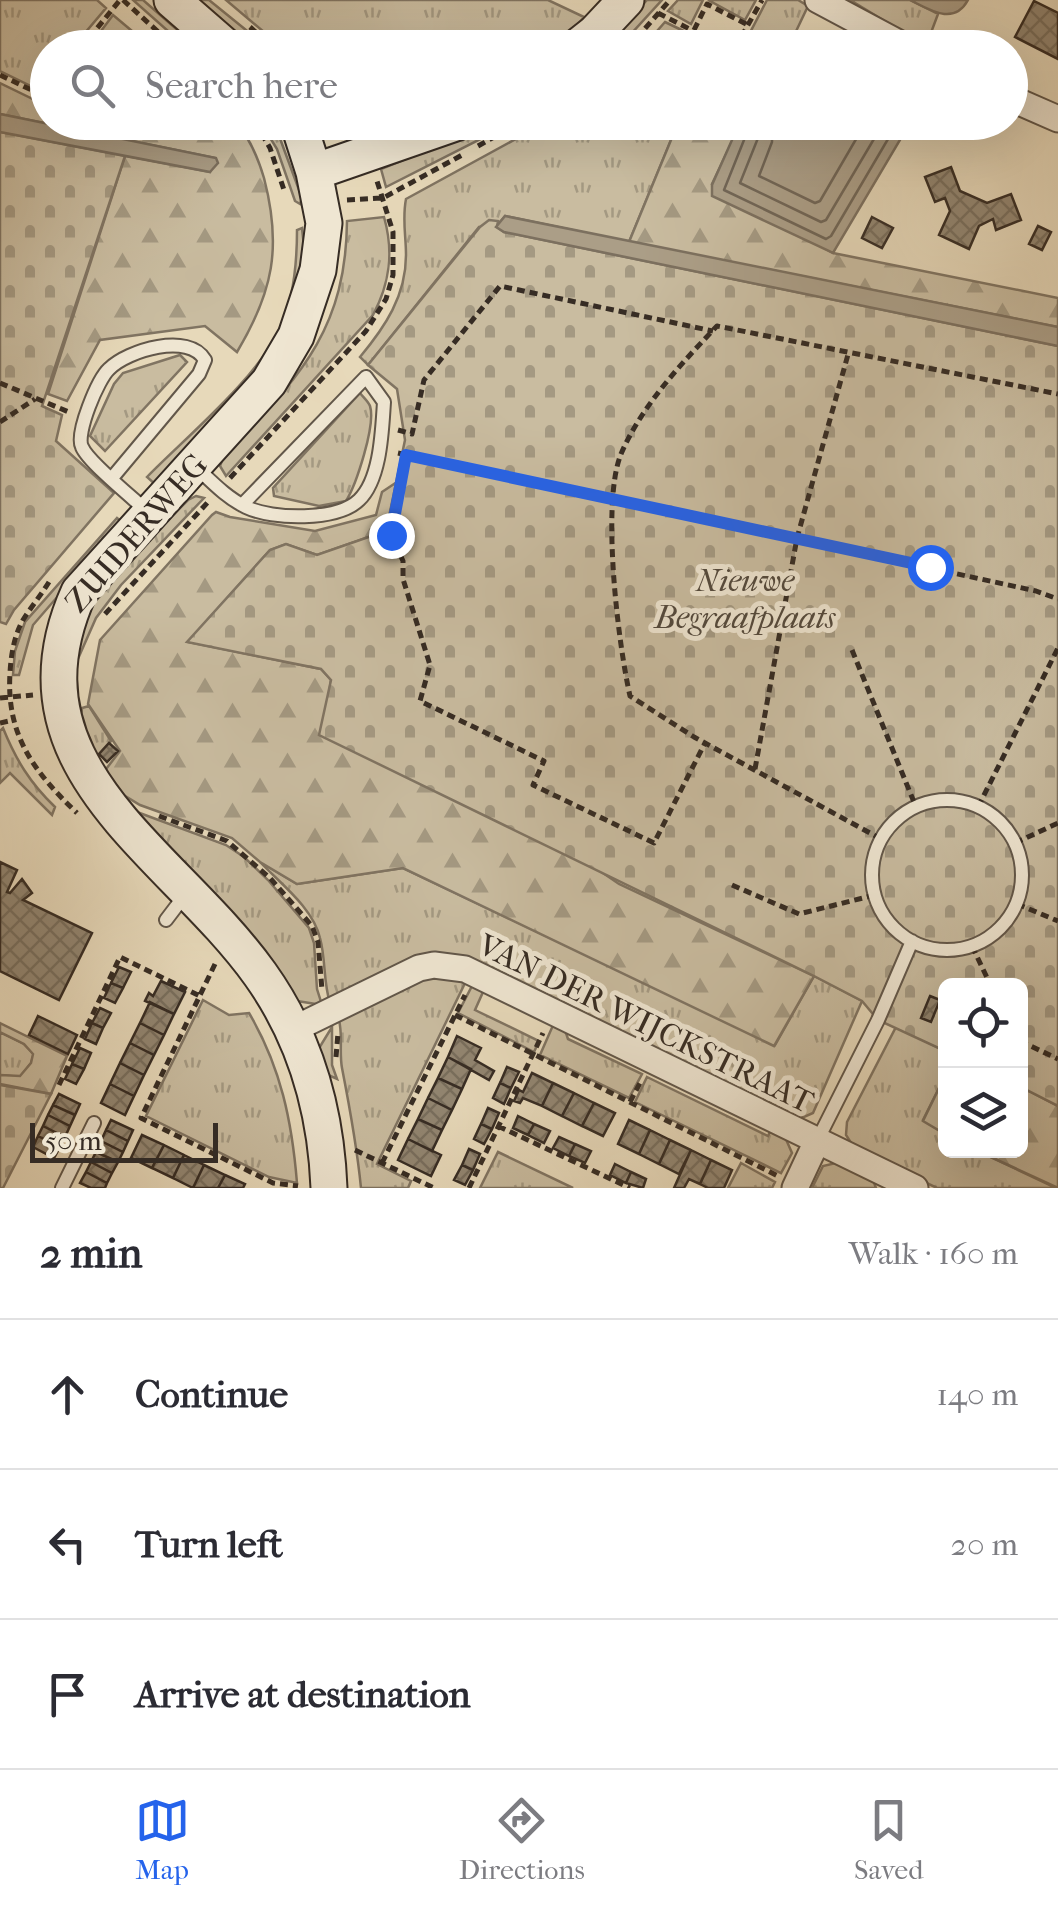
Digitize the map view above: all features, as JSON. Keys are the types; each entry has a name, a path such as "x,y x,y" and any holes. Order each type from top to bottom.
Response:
{"street":[{"path":"172,0 206,30"},
{"path":"818,0 874,30"},
{"path":"602,30 642,6"},
{"path":"1028,106 1058,119"},
{"name":"ZUIDERWEG","path":"304,140 324,223 314,288 296,336 277,371 79,592 61,618 48,648 44,670 44,720 56,754 84,792 187,910 258,972 292,1030 316,1090 326,1140 329,1188"},
{"path":"314,172 402,140"},
{"name":"VAN DER WIJCKSTRAAT","path":"292,1030 419,968 450,965 476,974 916,1188"},
{"path":"795,1186 817,1141"}],"lane":[{"path":"112,478 200,374 205,360 200,352 184,344 170,344 120,360 106,372 85,419 80,444 84,452 149,514"},
{"path":"195,466 242,505 260,513 332,515 361,498 380,449 384,402 366,377 242,505"},
{"path":"936,801 958,801 978,807 1000,822 1015,842 1022,862 1017,904 999,930 972,946 952,950 912,942 889,922 875,895 872,876 881,839 902,815 916,807 936,801"},
{"path":"817,1141 912,942"},
{"path":"62,1188 94,1123"}],"path":[{"path":"96,30 122,0 156,30"},
{"path":"642,6 670,0"},
{"path":"744,30 762,0"},
{"path":"642,6 694,30 707,4 748,25"},
{"path":"634,30 642,6"},
{"path":"0,74 30,89"},
{"path":"266,140 285,194"},
{"path":"383,198 488,140"},
{"path":"382,426 412,434 424,380 500,286 712,330"},
{"path":"881,839 706,743 630,696 614,584 613,497 620,455 650,404 717,326 1058,394"},
{"path":"756,770 797,538 849,351"},
{"path":"0,383 85,419"},
{"path":"0,422 37,398"},
{"path":"380,449 613,497 1058,599"},
{"path":"406,455 391,535 403,561 403,579 430,665 420,700 544,761 533,785 654,843 706,743"},
{"path":"978,807 1058,648"},
{"path":"852,650 916,807"},
{"path":"0,698 9,696 13,720 0,723"},
{"path":"1015,842 1058,823"},
{"path":"732,885 799,914 875,895"},
{"path":"1017,904 1058,922"},
{"path":"972,946 987,978"},
{"path":"220,952 140,1118 274,1182 309,1187"},
{"path":"59,1085 120,957 200,996"},
{"path":"382,1163 476,974"},
{"path":"469,1188 553,1012"},
{"path":"455,1015 795,1186"},
{"path":"1028,1045 1058,1059"},
{"path":"498,1126 630,1188"},
{"path":"354,1150 434,1188"},
{"path":"412,1188 416,1180"}],"green space":[{"path":"0,0 97,0 106,8 87,30 30,30 30,86 0,71"},
{"path":"133,0 143,0 177,30 167,30"},
{"path":"196,0 209,0 246,30 232,30"},
{"path":"226,0 548,0 584,17 573,30 262,30"},
{"path":"647,0 662,0 635,30 620,30"},
{"path":"678,0 703,0 691,24 668,11"},
{"path":"708,0 756,0 745,20"},
{"path":"767,0 798,0 808,6 797,30 751,30"},
{"path":"850,0 910,0 938,14 932,30 900,30"},
{"path":"113,15 131,30 102,30"},
{"path":"665,22 682,30 658,30"},
{"path":"0,83 30,98 30,120 0,114"},
{"path":"0,132 125,156 42,406 62,415 56,441 114,493 6,624 0,622"},
{"path":"127,140 248,140 253,148 269,203 273,248 266,289 237,352 205,326 100,340 67,401 48,394 125,156 210,172 215,158"},
{"path":"271,140 281,140 302,198 300,204 295,201"},
{"path":"452,140 479,140 386,187 381,169"},
{"path":"514,140 671,140 629,242 505,216 496,227 479,227 368,365 360,357 386,322 402,284 406,199"},
{"path":"671,140 733,140 712,184 833,253 1058,298 1058,327 629,242"},
{"path":"384,217 389,267 373,315 226,476 220,466 223,458 294,379 326,326 344,261 347,221"},
{"name":"Nieuwe Begraafplaats","path":"489,220 498,221 497,227 504,232 1058,346 1058,1106 1028,1091 1028,978 938,978 938,1048 878,1020 862,1001 814,976 319,735 331,680 321,669 187,642 270,550 286,544 317,555 386,531 405,440 397,389 368,365"},
{"path":"302,228 305,267 285,330 248,386 157,486 147,477 239,387 270,347 289,305 297,230"},
{"path":"180,355 187,362 105,451 90,436 114,384 123,373"},
{"path":"360,393 370,406 370,427 360,469 346,501 319,506 274,496 273,488"},
{"path":"397,482 386,531 317,555 286,544 270,550 188,642 321,669 331,680 330,687 619,884 814,976 774,1046 403,868 297,884 260,862 232,838 140,805 122,794 103,773 120,751 88,704 100,640 212,515 216,512 315,531 376,515 382,492"},
{"path":"196,496 204,498 121,585 96,618 77,661 69,659 97,592"},
{"path":"117,518 122,522 33,625 19,675 13,675 15,651 25,622"},
{"path":"89,706 111,741 95,762 81,719 82,708"},
{"path":"3,728 24,771 55,807 52,815 10,773 0,783"},
{"path":"137,812 226,845 268,880 309,928 322,1005 291,1000"},
{"path":"260,862 297,884 403,868 775,1045 814,976 862,1001 813,1113 804,1117 785,1114 467,960 330,1003 316,927 295,897"},
{"path":"433,975 467,979 377,1164 411,1181 408,1188 361,1188 341,1062 339,1020"},
{"path":"472,986 483,992 475,1010 539,1041 534,1052 458,1013"},
{"path":"203,1000 229,1015 249,1013 260,1033 283,1095 297,1183 269,1177 146,1116"},
{"path":"0,1023 67,1056 51,1094 0,1084 0,1075 20,1076 33,1054 24,1044 0,1032"},
{"path":"554,1023 564,1027 568,1039 642,1074 629,1098 540,1055"},
{"path":"332,1027 332,1065 337,1079 326,1074 316,1053"},
{"path":"896,1027 938,1048 938,1090 923,1120 938,1130 938,1158 993,1158 1056,1188 937,1188 855,1149 846,1135 847,1122"},
{"path":"0,1032 34,1054 20,1077 0,1075"},
{"path":"647,1077 768,1136 772,1128 785,1137 792,1153 781,1173 635,1102"},
{"path":"0,1085 51,1094 3,1188 0,1188"},
{"path":"938,1090 938,1130 923,1121"},
{"path":"1028,1091 1058,1106 1058,1188 993,1158 1028,1158"},
{"path":"498,1152 573,1188 480,1188"},
{"path":"840,1162 873,1180 876,1188 812,1188 823,1166"},
{"path":"741,1163 775,1182 772,1188 728,1188"}],"water":[{"path":"910,0 968,0 956,12 941,14"},
{"path":"0,114 30,120 30,138 0,132"},
{"path":"42,140 128,140 216,158 218,163 210,172"},
{"path":"732,140 900,140 833,253 712,196 712,185"},
{"path":"505,216 1058,327 1058,346 504,232 496,227"}],"building":[{"path":"1034,1 1058,13 1058,59 1028,44 1028,30 1019,30"},
{"path":"951,167 960,191 987,203 1011,194 1021,220 996,230 993,219 979,226 969,249 939,235 950,211 945,198 935,202 925,177"},
{"path":"872,217 893,228 882,248 862,238"},
{"path":"1038,226 1051,232 1042,250 1029,244"},
{"path":"109,743 118,751 107,762 99,754"},
{"path":"0,862 17,870 7,892 22,879 32,893 23,900 92,933 59,1000 0,971"},
{"path":"119,967 131,972 123,988 111,983"},
{"path":"161,981 185,992 174,1014 145,1001 149,993 153,996"},
{"path":"111,983 123,988 115,1003 104,998"},
{"path":"930,996 938,999 931,1022 921,1018"},
{"path":"150,1002 174,1014 164,1035 140,1023"},
{"path":"100,1008 111,1013 103,1028 92,1023"},
{"path":"38,1016 77,1035 68,1054 29,1035"},
{"path":"92,1023 103,1028 96,1044 85,1039"},
{"path":"140,1023 164,1035 154,1055 130,1043"},
{"path":"457,1036 481,1048 475,1060 494,1071 489,1080 448,1057"},
{"path":"130,1043 154,1055 144,1075 120,1063"},
{"path":"80,1048 91,1053 84,1069 72,1064"},
{"path":"448,1057 471,1069 462,1089 438,1078"},
{"path":"120,1063 144,1075 134,1096 110,1084"},
{"path":"72,1064 84,1069 76,1084 65,1079"},
{"path":"507,1067 519,1072 511,1088 500,1083"},
{"path":"532,1073 553,1083 542,1106 523,1098 520,1103 514,1101"},
{"path":"438,1078 462,1089 452,1110 428,1098"},
{"path":"500,1083 511,1088 504,1104 493,1098"},
{"path":"553,1083 574,1093 562,1116 542,1106"},
{"path":"110,1084 134,1096 125,1115 101,1103"},
{"path":"574,1093 594,1103 582,1126 562,1116"},
{"path":"59,1094 80,1104 75,1115 53,1105"},
{"path":"428,1098 452,1110 442,1130 418,1119"},
{"path":"594,1103 615,1113 603,1136 582,1126"},
{"path":"53,1105 75,1115 70,1126 48,1115"},
{"path":"488,1108 499,1113 492,1129 481,1124"},
{"path":"48,1115 70,1126 65,1137 43,1126"},
{"path":"518,1116 534,1124 528,1135 513,1128"},
{"path":"418,1119 442,1130 432,1151 408,1139"},
{"path":"111,1120 133,1130 128,1141 106,1130"},
{"path":"629,1120 650,1130 639,1154 618,1144"},
{"path":"481,1124 492,1129 484,1144 474,1139"},
{"path":"534,1124 550,1131 544,1143 528,1135"},
{"path":"43,1126 65,1137 60,1147 38,1136"},
{"path":"106,1130 128,1141 123,1152 101,1141"},
{"path":"650,1130 670,1140 659,1164 639,1154"},
{"path":"142,1135 164,1145 152,1168 131,1158"},
{"path":"38,1136 60,1147 54,1158 33,1147"},
{"path":"559,1137 575,1144 569,1156 553,1148"},
{"path":"408,1139 441,1155 431,1176 398,1160"},
{"path":"670,1140 691,1150 679,1174 659,1164"},
{"path":"101,1141 123,1152 118,1162 96,1152"},
{"path":"575,1144 591,1151 585,1163 569,1156"},
{"path":"164,1145 184,1155 173,1178 152,1168"},
{"path":"469,1149 480,1154 473,1170 462,1165"},
{"path":"691,1150 711,1160 700,1184 689,1179 684,1188 674,1188"},
{"path":"96,1152 118,1162 112,1173 91,1162"},
{"path":"184,1155 204,1165 193,1188 173,1178"},
{"path":"711,1160 732,1170 724,1188 700,1184"},
{"path":"91,1162 112,1173 107,1183 86,1172"},
{"path":"615,1164 631,1172 626,1183 610,1175"},
{"path":"204,1165 225,1175 218,1188 193,1188"},
{"path":"462,1165 473,1170 465,1185 454,1180"},
{"path":"86,1172 107,1183 105,1188 80,1183"},
{"path":"631,1172 646,1179 643,1188 626,1183"},
{"path":"225,1175 245,1184 243,1188 218,1188"}],"route":[{"path":"391,535 406,455 930,567"}]}
